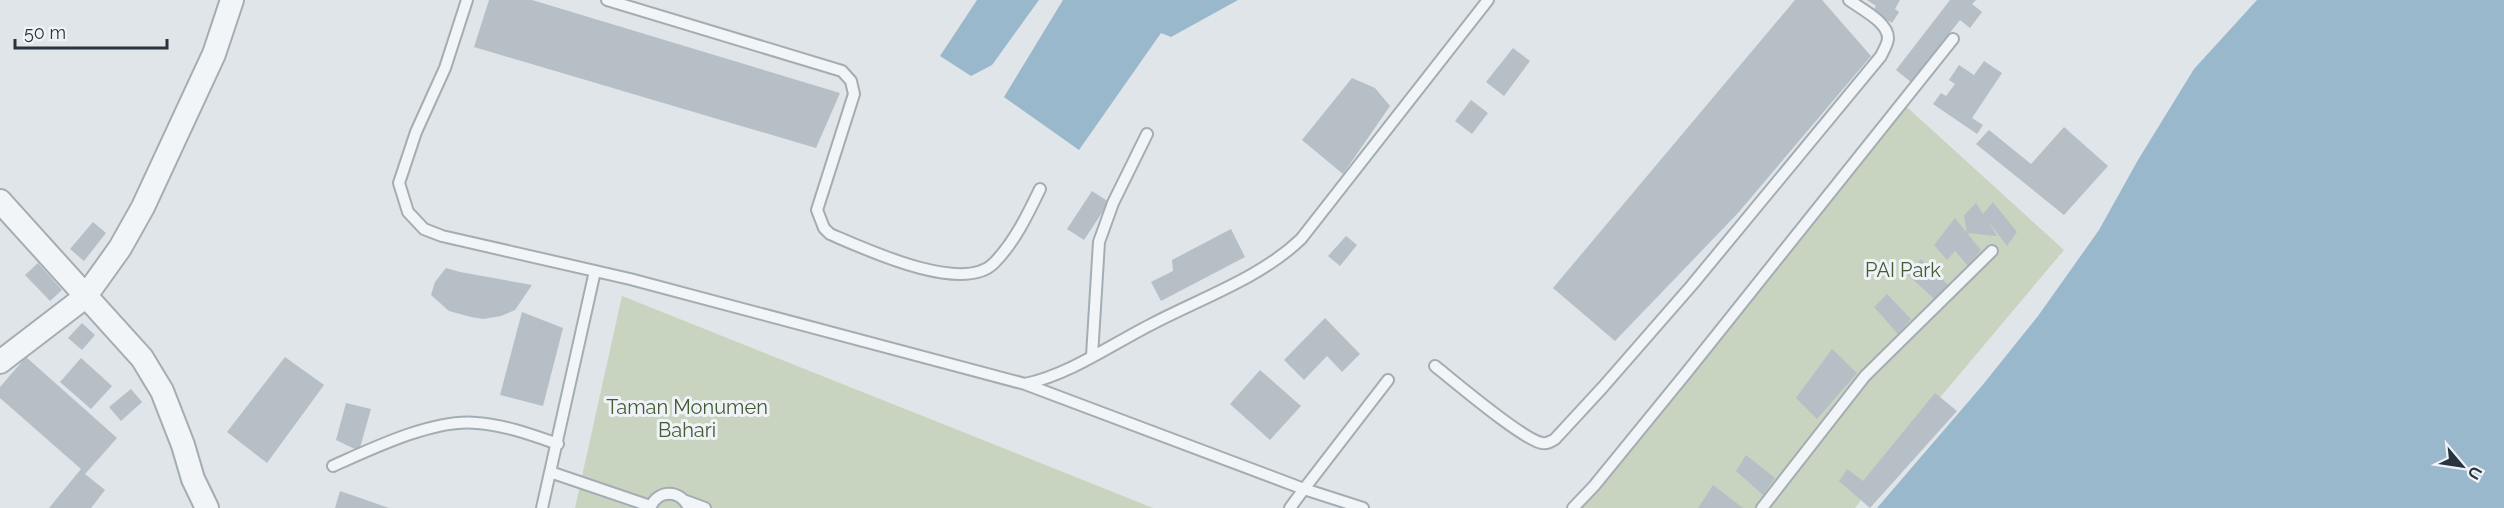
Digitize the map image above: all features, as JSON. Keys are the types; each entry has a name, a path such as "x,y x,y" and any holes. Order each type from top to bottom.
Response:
{"street":[{"path":"0,362 85,297 120,249 143,207 214,54 232,0"},
{"path":"0,201 142,358 153,374 172,417 193,479 207,508"}],"lane":[{"path":"467,0 446,68 405,162 399,183 408,212 424,229 442,236 595,271 1025,384 1304,489 1363,508"},
{"path":"607,0 842,71 851,81 854,94 817,210 824,228 830,234 907,266 965,274 981,272 994,264 1040,189"},
{"path":"1025,384 1046,380 1262,270 1285,254 1301,238 1488,0"},
{"path":"1435,366 1539,443 1547,443 1555,439 1692,285 1881,56 1888,40 1887,32 1880,23 1850,0"},
{"path":"1573,508 1594,486 1680,381 1953,39"},
{"path":"1092,356 1099,242 1113,202 1147,134"},
{"path":"1762,508 1865,376 1992,251"},
{"path":"542,508 595,271"},
{"path":"1290,508 1388,380"},
{"path":"333,466 378,446 447,424 475,422 499,426 558,444"},
{"path":"550,472 650,507 656,498 666,493 676,494 687,504 705,508"}],"green space":[{"name":"PAI Park","path":"1898,99 2064,250 1932,407 1855,508 1571,508"},
{"name":"Taman Monumen Bahari","path":"622,296 1153,508 575,508"}],"water":[{"path":"977,0 1039,0 992,65 971,76 940,56"},
{"path":"1063,0 1238,0 1171,37 1161,33 1079,150 1004,97"},
{"path":"2257,0 2504,0 2504,508 1877,508 1981,387 2038,316 2099,230 2138,160 2194,69"}],"building":[{"path":"489,0 532,0 840,93 816,148 474,47"},
{"path":"1795,0 1822,0 1871,56 1738,213 1615,341 1553,288"},
{"path":"1867,0 1900,0 1895,9 1899,12 1892,23 1873,11 1876,6"},
{"path":"1950,0 1976,0 1972,4 1982,12 1970,28 1960,20 1911,82 1896,70"},
{"path":"1513,48 1530,61 1504,96 1486,82"},
{"path":"1984,61 2002,73 1972,118 1983,125 1977,134 1933,104 1941,93 1946,96 1955,84 1949,80 1959,65 1974,75"},
{"path":"1352,78 1375,88 1390,106 1343,174 1302,140"},
{"path":"1471,100 1488,113 1472,134 1455,121"},
{"path":"2064,127 2108,166 2064,215 1976,144 1989,130 2031,164"},
{"path":"1092,191 1109,202 1084,240 1067,229"},
{"path":"1993,202 2017,232 2007,246 1988,221 1997,236 1967,233 1964,215 1976,203 1983,214"},
{"path":"1955,218 1981,250 1968,266 1955,251 1947,260 1934,245"},
{"path":"93,222 106,233 84,261 70,249"},
{"path":"1231,229 1245,257 1161,301 1151,282 1173,271 1172,260"},
{"path":"1346,236 1357,245 1340,266 1328,256"},
{"path":"1921,259 1948,285 1934,299 1907,274"},
{"path":"38,263 62,290 50,301 25,275"},
{"path":"446,268 532,285 515,310 501,316 483,319 471,317 449,311 431,295 435,282"},
{"path":"1887,294 1911,319 1898,334 1874,307"},
{"path":"522,312 563,328 543,406 500,395"},
{"path":"1325,318 1360,354 1342,372 1327,356 1304,380 1284,360"},
{"path":"82,323 95,335 82,350 68,338"},
{"path":"1832,349 1857,373 1817,419 1796,398"},
{"path":"26,357 117,438 85,474 105,490 91,508 49,508 81,469 0,398 0,387"},
{"path":"285,357 324,385 267,463 227,432"},
{"path":"81,358 112,386 91,409 60,382"},
{"path":"1260,370 1301,406 1270,440 1230,404"},
{"path":"131,389 142,402 121,421 109,407"},
{"path":"1935,393 1957,411 1870,508 1839,481 1847,469 1863,481"},
{"path":"346,403 371,409 359,451 336,440"},
{"path":"1746,455 1775,478 1763,495 1736,471"},
{"path":"1713,485 1743,508 1698,508"},
{"path":"340,491 389,508 335,508"}]}
